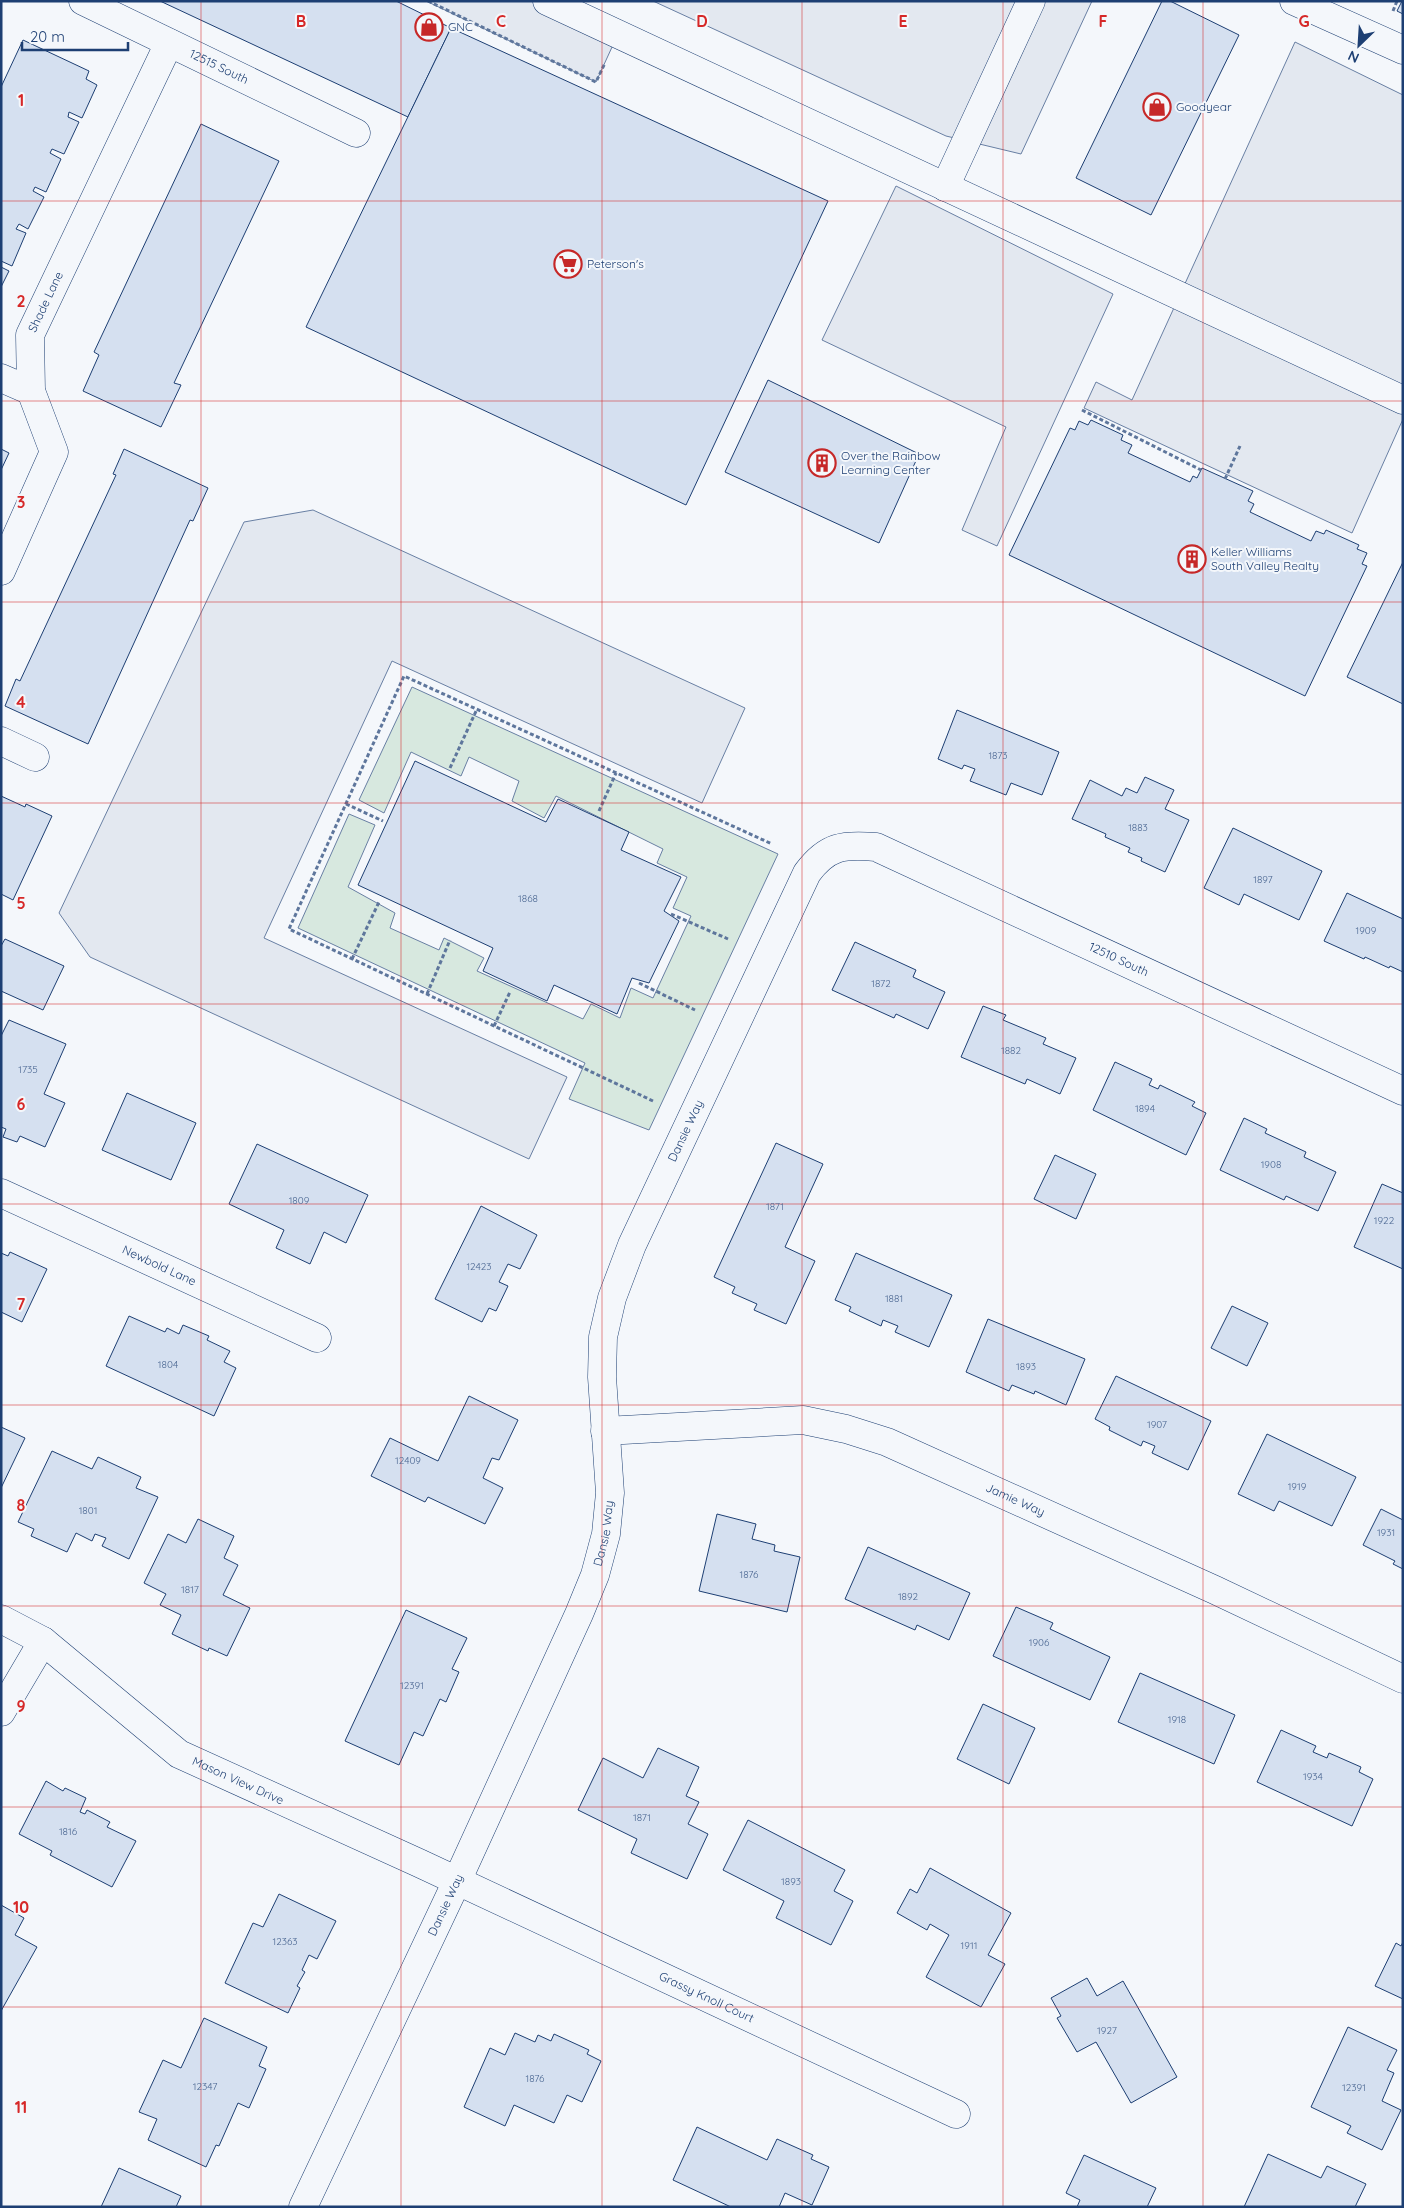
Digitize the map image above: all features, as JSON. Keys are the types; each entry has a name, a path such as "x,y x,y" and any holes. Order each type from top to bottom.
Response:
{"street":[{"name":"12515 South","path":"83,1 356,133"},
{"path":"547,1 1403,400"},
{"path":"945,187 1031,1"},
{"path":"1294,1 1403,50"},
{"name":"Shade Lane","path":"1,571 54,452 31,391 30,335 168,43"},
{"path":"1,378 31,391"},
{"path":"1,741 35,757"},
{"name":"12510 South","path":"830,850 849,845 876,848 1403,1091"},
{"name":"Dansie Way","path":"303,2207 457,1881 595,1575 606,1534 610,1493 602,1377 603,1337 612,1298 632,1245 807,874 816,860 830,850"},
{"name":"Newbold Lane","path":"1,1193 316,1338"},
{"name":"Jamie Way","path":"605,1431 803,1420 846,1429 886,1442 923,1458 1214,1590 1403,1679"},
{"name":"Mason View Drive","path":"1,1619 43,1641 178,1754 457,1881"},
{"path":"1,1712 43,1641"},
{"name":"Grassy Knoll Court","path":"457,1881 956,2114"}],"path":[{"path":"428,1 596,82 606,59"},
{"path":"1082,410 1201,470"},
{"path":"1225,479 1240,446"},
{"path":"653,1102 289,929 404,676 772,844"},
{"path":"450,768 477,709"},
{"path":"599,811 616,773"},
{"path":"346,804 383,821"},
{"path":"352,959 379,902"},
{"path":"672,914 728,939"},
{"path":"427,994 450,940"},
{"path":"639,983 695,1010"},
{"path":"494,1026 510,992"}],"shaded area":[{"path":"426,1 547,1 618,34 596,82"},
{"path":"653,1 1092,1 1021,154 946,136"},
{"path":"1295,42 1403,95 1403,419 1352,533 1084,408 1096,382 1132,400"},
{"path":"896,186 1113,294 997,546 962,530 1006,427 822,340"},
{"path":"313,510 745,708 702,803 392,661 264,938 567,1077 529,1159 90,957 59,913 244,522"},
{"path":"412,687 778,854 649,1130 569,1099 585,1063 298,928 349,814 375,825 348,887 395,913 390,928 439,950 444,938 484,958 477,971 583,1019 591,1004 620,1018 631,988 653,998 691,916 673,908 687,877 657,863 663,849 556,796 544,818 512,801 519,781 469,757 461,776 411,752 384,813 359,800"}],"building":[{"path":"160,1 396,1 451,28 408,117"},
{"name":"Goodyear","path":"1162,1 1170,1 1239,35 1151,215 1076,178"},
{"path":"1403,1 1403,14 1397,11"},
{"name":"Peterson's","path":"451,28 828,201 686,505 306,327"},
{"path":"23,40 89,71 86,79 97,85 82,118 69,112 68,117 79,122 64,154 52,149 50,153 61,159 46,192 35,187 33,191 44,197 28,229 19,224 16,229 26,233 12,266 1,261 1,87"},
{"path":"201,124 279,161 174,383 181,385 161,427 83,391 99,355 94,352"},
{"path":"1,267 9,271 1,287"},
{"name":"Over the Rainbow Learning Center","path":"768,380 919,454 879,543 725,472"},
{"name":"Keller Williams South Valley Realty","path":"1091,420 1123,435 1121,440 1132,445 1128,453 1190,482 1193,476 1197,478 1202,468 1253,491 1248,501 1254,504 1250,512 1311,541 1316,531 1324,534 1326,530 1359,545 1357,549 1367,553 1362,564 1367,566 1305,696 1009,555 1070,428 1075,430 1079,421 1088,425"},
{"path":"1,449 9,453 1,470"},
{"path":"124,449 208,488 193,521 190,520 88,744 5,706 16,679 20,681 116,475 113,474"},
{"path":"1403,562 1403,704 1347,677"},
{"path":"957,710 1059,752 1042,795 1011,783 1006,795 970,781 975,769 964,765 962,769 938,759"},
{"path":"415,761 546,822 558,799 629,832 621,850 681,877 664,911 679,921 649,983 632,978 617,1014 554,985 547,1001 483,971 493,948 358,885"},
{"path":"1145,777 1174,790 1165,809 1189,820 1165,872 1141,861 1142,858 1128,852 1130,848 1105,837 1106,834 1072,819 1090,780 1122,796 1126,788 1137,793"},
{"path":"1,796 25,807 26,804 52,816 13,900 1,894"},
{"path":"1233,828 1322,871 1299,920 1244,894 1239,905 1204,888"},
{"path":"1347,893 1403,919 1403,972 1365,957 1364,959 1324,941"},
{"path":"5,939 64,966 43,1010 1,991 1,946"},
{"path":"855,942 916,970 913,977 945,992 928,1029 896,1014 894,1018 832,990"},
{"path":"983,1006 1006,1015 1003,1020 1046,1038 1043,1044 1076,1058 1060,1094 1027,1079 1025,1084 961,1057"},
{"path":"9,1020 66,1044 44,1094 65,1103 45,1147 20,1136 17,1142 3,1137 6,1129 1,1127 1,1036"},
{"path":"1115,1062 1152,1079 1149,1085 1158,1089 1160,1085 1195,1102 1192,1106 1206,1113 1186,1155 1093,1110"},
{"path":"127,1093 196,1123 171,1180 102,1150"},
{"path":"1244,1118 1267,1129 1265,1133 1306,1152 1304,1157 1336,1172 1318,1211 1286,1196 1284,1200 1220,1170"},
{"path":"776,1143 823,1164 785,1247 815,1261 786,1324 754,1310 757,1304 732,1293 735,1287 714,1277"},
{"path":"257,1144 368,1195 346,1243 324,1232 310,1264 276,1248 284,1230 229,1204"},
{"path":"1055,1155 1096,1174 1076,1219 1034,1199"},
{"path":"1382,1184 1403,1193 1403,1269 1354,1247"},
{"path":"481,1206 537,1235 520,1269 508,1264 499,1282 508,1286 496,1311 489,1308 482,1322 435,1299"},
{"path":"10,1252 47,1269 22,1322 1,1312 1,1253 8,1256"},
{"path":"856,1253 952,1295 929,1347 895,1332 898,1326 883,1320 881,1326 849,1311 851,1307 835,1300"},
{"path":"1232,1306 1268,1323 1247,1366 1211,1348"},
{"path":"129,1316 165,1332 167,1328 179,1334 183,1325 209,1336 207,1340 230,1351 224,1362 236,1368 214,1416 106,1366"},
{"path":"988,1319 1085,1359 1066,1405 1035,1391 1034,1394 1012,1385 1009,1391 966,1372"},
{"path":"1116,1376 1211,1421 1188,1470 1152,1453 1155,1446 1143,1441 1141,1446 1109,1430 1110,1427 1095,1419"},
{"path":"469,1396 518,1420 499,1460 492,1458 483,1478 503,1488 485,1524 428,1497 425,1502 371,1476 390,1438 438,1461"},
{"path":"1,1427 25,1438 1,1488"},
{"path":"1267,1434 1356,1477 1332,1526 1279,1501 1274,1511 1238,1494"},
{"path":"52,1451 92,1469 98,1457 141,1477 136,1488 158,1497 129,1559 102,1546 106,1538 95,1534 92,1541 76,1533 67,1552 31,1536 34,1529 18,1522"},
{"path":"1381,1509 1403,1520 1403,1569 1393,1564 1395,1561 1363,1545"},
{"path":"717,1514 756,1524 752,1539 775,1545 774,1551 800,1557 787,1612 699,1591"},
{"path":"198,1519 234,1536 224,1558 238,1565 223,1595 250,1608 227,1656 209,1648 208,1651 172,1634 181,1615 160,1605 166,1594 144,1583 168,1534 186,1543"},
{"path":"868,1547 970,1593 949,1640 917,1625 915,1630 845,1599"},
{"path":"1016,1607 1053,1623 1050,1629 1110,1657 1090,1700 993,1656"},
{"path":"406,1610 467,1638 452,1669 459,1672 446,1702 440,1699 423,1736 414,1732 399,1765 345,1741"},
{"path":"1140,1673 1235,1715 1214,1764 1118,1722"},
{"path":"983,1704 1035,1728 1009,1784 957,1759"},
{"path":"1281,1730 1316,1746 1313,1752 1327,1758 1329,1753 1361,1767 1359,1772 1373,1779 1352,1826 1257,1782"},
{"path":"658,1748 699,1767 686,1796 699,1802 688,1824 708,1834 687,1879 631,1853 637,1839 578,1810 603,1758 643,1778"},
{"path":"46,1781 63,1791 65,1788 86,1798 80,1812 85,1814 87,1810 110,1822 107,1827 136,1841 112,1887 50,1855 52,1851 19,1834"},
{"path":"748,1820 845,1870 834,1891 853,1901 831,1945 776,1918 784,1901 723,1870"},
{"path":"930,1868 1011,1913 988,1955 1005,1964 981,2007 926,1977 949,1935 930,1924 927,1930 897,1913 910,1889 917,1893"},
{"path":"279,1894 336,1921 317,1959 309,1955 302,1970 305,1972 297,1986 300,1988 288,2013 225,1983 253,1923 263,1927"},
{"path":"1,1905 24,1918 15,1935 37,1947 1,2011"},
{"path":"1403,1942 1403,1999 1375,1986 1396,1943 1401,1946"},
{"path":"1087,1978 1097,1996 1123,1981 1177,2077 1131,2103 1096,2042 1077,2052 1057,2018 1061,2016 1051,1998"},
{"path":"204,2018 267,2047 259,2066 266,2069 249,2108 238,2103 219,2146 216,2145 206,2167 148,2140 157,2119 139,2112 163,2060 181,2068"},
{"path":"1348,2027 1397,2050 1387,2070 1394,2073 1382,2101 1401,2110 1382,2150 1347,2133 1351,2126 1311,2107"},
{"path":"515,2033 535,2042 538,2035 551,2041 554,2034 589,2050 587,2054 601,2061 582,2102 567,2095 554,2123 514,2105 505,2126 464,2107 490,2048 505,2055"},
{"path":"697,2127 767,2160 777,2139 813,2155 811,2159 829,2167 812,2205 785,2193 779,2207 731,2207 673,2180"},
{"path":"1268,2154 1321,2178 1327,2166 1366,2184 1355,2207 1244,2207"},
{"path":"1084,2155 1156,2188 1147,2207 1077,2207 1080,2200 1066,2193"},
{"path":"119,2168 181,2196 176,2207 101,2207"}],"place":[{"name":"GNC","path":"429,27"},
{"name":"Goodyear","path":"1157,107"},
{"name":"Peterson's","path":"568,264"},
{"name":"Over the Rainbow Learning Center","path":"822,463"},
{"name":"Keller Williams South Valley Realty","path":"1192,559"}]}
